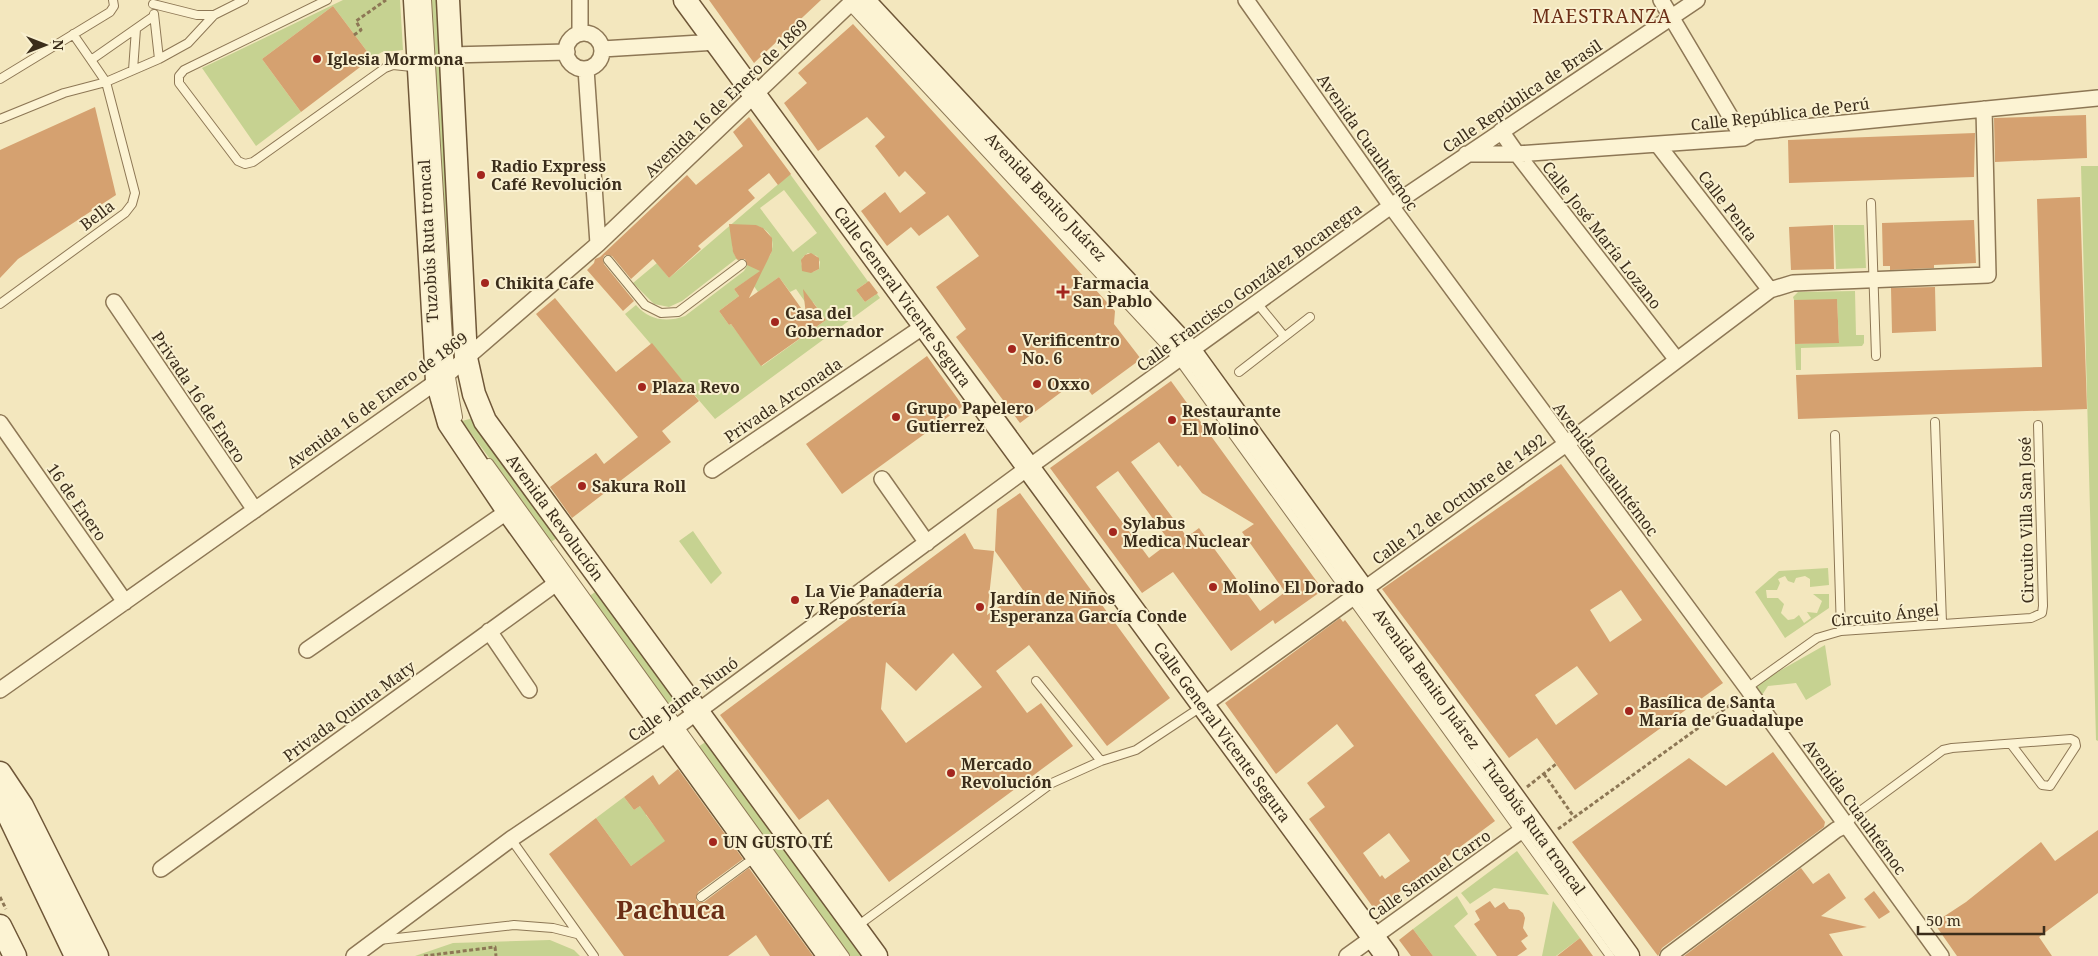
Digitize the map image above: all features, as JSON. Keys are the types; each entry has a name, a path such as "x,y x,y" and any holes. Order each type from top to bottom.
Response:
{"main road":[{"name":"Avenida Revolución","path":"415,0 420,76 451,370 474,394 485,421 876,956"},
{"name":"Avenida Revolución","path":"448,0 450,55 451,370 449,423 558,582 672,730 757,858 829,956"},
{"name":"Calle General Vicente Segura","path":"685,0 756,94 1202,706 1387,956"},
{"name":"Avenida Benito Juárez","path":"852,1 1184,356 1526,827 1628,956"},
{"path":"0,773 22,806 97,956"},
{"path":"0,784 10,818 76,956"},
{"path":"0,926 15,956"}],"street":[{"path":"580,0 580,33"},
{"name":"Avenida Cuauhtémoc","path":"1246,0 1391,206 1747,688 1941,956"},
{"path":"1661,0 1743,138"},
{"name":"Calle República de Brasil","path":"1391,206 1697,0"},
{"name":"Avenida 16 de Enero de 1869","path":"0,690 451,370 603,252 756,94 852,1"},
{"path":"580,33 592,34 597,38 602,49 602,54 596,64 586,68 580,68 571,63 566,52 570,40 580,33"},
{"path":"602,49 717,42"},
{"path":"450,55 566,52"},
{"path":"586,68 603,252"},
{"name":"Calle República de Perú","path":"1466,154 1517,154 1743,138 1753,132 2098,98"},
{"name":"Calle 12 de Octubre de 1492","path":"1202,706 1566,444 1770,290 1793,282 1988,275 1984,109"},
{"name":"Calle José María Lozano","path":"1501,131 1677,360"},
{"name":"Calle Penta","path":"1658,145 1770,290"},
{"name":"Calle Francisco González Bocanegra","path":"1029,467 1391,206"},
{"name":"Privada 16 de Enero","path":"114,302 256,510"},
{"name":"Privada Arconada","path":"712,470 924,326"},
{"name":"16 de Enero","path":"0,423 125,602"},
{"name":"Calle Jaime Nunó","path":"354,956 511,839 697,712 1029,467"},
{"path":"882,479 927,542"},
{"path":"307,650 508,511"},
{"name":"Privada Quinta Maty","path":"161,869 558,582"},
{"path":"489,631 529,690"},
{"path":"1668,956 1836,830 1846,825"},
{"name":"Calle Samuel Carro","path":"1347,956 1372,936 1526,827"}],"lane":[{"path":"0,79 110,12 114,6 113,0"},
{"path":"0,119 64,93 106,82 159,59 188,43 214,15 244,0"},
{"path":"327,0 184,70 178,76 178,83 238,161 245,164 253,162 385,68 393,65 412,68 420,76"},
{"name":"Tuzobús Ruta troncal","path":"427,0 451,370 459,421 465,429"},
{"path":"159,59 152,2 197,15 214,15"},
{"path":"91,60 154,16"},
{"path":"133,70 136,29"},
{"name":"Bella","path":"0,304 125,213 132,204 135,194 106,82 73,34"},
{"path":"1871,203 1876,356"},
{"path":"603,252 645,305 661,313 678,312 742,264"},
{"path":"1257,303 1284,336"},
{"path":"1239,372 1310,317"},
{"path":"1935,422 1942,623"},
{"name":"Circuito Villa San José","path":"2038,425 2042,613"},
{"path":"1835,435 1841,631"},
{"path":"482,453 672,730 845,956"},
{"name":"Circuito Ángel","path":"1747,688 1817,638 1841,631 2031,618 2042,613"},
{"path":"1036,681 1101,761"},
{"name":"Calle 12 de Octubre de 1492","path":"855,928 1052,784 1101,761 1136,750 1202,706"},
{"path":"1846,825 1856,814 1943,750 2011,744 2071,739 2075,742 2076,746 2050,786 2046,787 2042,785 2011,744"},
{"name":"Tuzobús Ruta troncal","path":"1526,827 1610,956"},
{"path":"511,839 594,956"},
{"path":"701,897 757,858"},
{"path":"377,940 514,925 553,928 577,934"}],"path":[{"path":"354,35 362,30 356,22 386,0"},
{"path":"1558,829 1735,700 1747,688"},
{"path":"1526,787 1556,764"},
{"path":"1544,774 1574,816"},
{"path":"424,956 495,946 496,956"}],"green space":[{"path":"343,0 400,0 403,50 382,52 372,58 333,6 262,59 301,112 256,146 202,68"},
{"path":"430,0 439,0 459,333 450,337"},
{"path":"2081,166 2098,166 2098,741 2096,740"},
{"path":"790,174 880,298 715,419 625,314 636,305 646,314 658,319 665,320 685,316 744,271 747,266 736,259 682,301 669,307 654,304 633,283 657,263 669,278","holes":["784,190 817,233 793,252 760,208","749,225 754,225 767,231 772,239 771,254 767,260 751,265 743,263 737,258 733,252 733,244 740,230","808,253 817,256 820,262 819,269 813,272 803,269 801,263 803,257","779,277 790,292 796,289 808,306 813,302 826,320 762,366 719,311 739,296 734,289 749,279 758,292","866,283 875,295 865,302 856,290"]},
{"path":"1834,225 1864,225 1866,268 1836,269"},
{"path":"1855,291 1856,335 1864,335 1862,346 1801,348 1801,370 1796,370 1795,344 1839,342 1837,300 1794,300 1793,297 1798,292"},
{"path":"473,418 560,536 551,542 462,421"},
{"path":"693,531 722,573 711,584 679,541"},
{"path":"1828,568 1829,585 1810,587 1810,579 1805,576 1796,578 1794,583 1788,581 1785,576 1778,579 1780,583 1777,590 1766,590 1767,598 1778,598 1784,604 1781,613 1788,620 1794,619 1799,615 1804,623 1811,618 1807,612 1817,613 1822,601 1813,594 1829,594 1829,608 1785,638 1755,592 1779,571"},
{"path":"598,590 675,698 665,706 588,597"},
{"path":"1825,645 1831,685 1806,700 1796,683 1768,686 1762,695 1755,685"},
{"path":"707,741 865,956 848,956 695,749"},
{"path":"624,797 634,810 646,802 646,815 666,841 631,866 596,818"},
{"path":"1517,851 1549,895 1494,888 1470,904 1461,893"},
{"path":"1457,896 1468,914 1454,926 1477,956 1433,956 1413,929"},
{"path":"1553,901 1580,938 1556,956 1542,956"},
{"path":"550,940 574,950 580,956 415,956 453,943"}],"building":[{"path":"709,0 821,0 754,63"},
{"name":"Iglesia Mormona","path":"333,6 372,58 301,112 262,59"},
{"path":"853,24 1115,311 1114,324 1141,359 1092,395 1080,378 1020,423 956,337 966,329 936,287 979,256 948,215 919,236 911,227 887,246 861,211 885,192 900,213 926,193 905,171 899,177 875,146 885,137 867,117 818,151 784,103 807,83 798,73"},
{"path":"95,107 116,195 18,259 0,278 0,150"},
{"path":"2086,115 2087,158 1995,162 1994,118"},
{"path":"749,117 791,174 778,185 769,173 748,190 755,198 698,246 701,249 669,278 653,259 631,279 612,256 605,255 603,258 604,264 634,301 623,311 587,270 594,263 595,259 600,257 687,175 696,185 743,146 733,132"},
{"path":"1975,133 1974,177 1789,183 1788,140"},
{"path":"2080,197 2087,409 1798,419 1796,375 2042,367 2037,199"},
{"path":"1974,220 1976,263 1934,265 1934,268 1890,270 1890,266 1883,266 1882,223"},
{"name":"Casa del Gobernador","path":"729,224 756,225 763,228 772,238 772,251 749,298 779,277 806,315 803,289 826,320 761,366 731,324 729,325 719,311 739,296 734,289 760,271 747,265 745,259 738,260 736,258 733,252"},
{"path":"1833,225 1834,269 1791,270 1789,227"},
{"path":"811,253 819,258 819,269 811,273 802,271 801,260 805,255"},
{"path":"869,281 878,293 865,302 856,290"},
{"path":"1935,287 1936,331 1892,333 1891,288"},
{"name":"Plaza Revo","path":"555,298 616,372 652,343 699,401 662,431 671,442 572,518 550,487 596,453 604,464 638,437 536,314"},
{"path":"1837,299 1839,343 1795,344 1794,300"},
{"name":"Grupo Papelero Gutierrez","path":"927,356 963,406 842,494 806,444"},
{"path":"1171,381 1323,590 1275,624 1273,620 1231,651 1173,572 1142,593 1050,468","holes":["1159,442 1178,467 1180,465 1202,493 1254,524 1242,532 1285,592 1260,611 1199,528 1187,537 1131,462","1118,471 1170,542 1149,558 1096,487"]},
{"path":"1561,464 1723,683 1575,790 1537,738 1509,758 1382,589","holes":["1621,590 1642,620 1610,642 1590,610","1577,666 1598,694 1556,725 1535,695"]},
{"path":"1020,493 1170,698 1107,746 1029,645 996,671 1027,713 1041,703 1073,746 889,882 828,799 799,820 720,715 965,533 974,549 994,551 987,615 1023,590 995,551 997,509","holes":["953,653 982,687 906,743 881,709 886,662 916,691"]},
{"path":"1340,618 1343,622 1345,620 1495,821 1375,910 1309,819 1325,807 1307,783 1354,746 1337,724 1276,774 1225,703","holes":["1389,833 1410,861 1385,879 1382,875 1380,877 1363,853"]},
{"path":"1773,752 1825,822 1824,827 1662,948 1658,956 1572,842 1689,758 1726,786"},
{"path":"678,769 743,859 698,892 696,900 704,902 749,868 813,956 770,956 756,935 728,956 624,956 549,854 596,818 631,866 665,841 640,806 634,810 624,797 653,775 659,785"},
{"path":"2098,830 2098,893 2039,937 2052,956 1957,956 1934,923 1966,902 2041,842 2055,861"},
{"path":"1801,868 1813,884 1829,873 1846,898 1821,916 1867,927 1829,934 1843,956 1684,956"},
{"path":"1874,891 1890,912 1879,919 1864,899"},
{"path":"1490,901 1495,908 1504,902 1509,909 1519,910 1523,913 1525,918 1523,928 1528,936 1521,941 1527,949 1517,956 1497,956 1474,924 1480,920 1475,911"},
{"path":"1413,929 1433,956 1411,956 1399,940"},
{"path":"1580,938 1593,956 1557,956"}],"place":[{"name":"Iglesia Mormona","path":"317,59"},
{"name":"Radio Express Café Revolución","path":"481,175"},
{"name":"Chikita Cafe","path":"485,283"},
{"name":"Farmacia San Pablo","path":"1063,292"},
{"name":"Casa del Gobernador","path":"775,322"},
{"name":"Verificentro No. 6","path":"1012,349"},
{"name":"Oxxo","path":"1037,384"},
{"name":"Plaza Revo","path":"642,387"},
{"name":"Grupo Papelero Gutierrez","path":"896,417"},
{"name":"Restaurante El Molino","path":"1172,420"},
{"name":"Sakura Roll","path":"582,486"},
{"name":"Sylabus Medica Nuclear","path":"1113,532"},
{"name":"Molino El Dorado","path":"1213,587"},
{"name":"La Vie Panadería y Repostería","path":"795,600"},
{"name":"Jardín de Niños Esperanza García Conde","path":"980,607"},
{"name":"Basílica de Santa María de Guadalupe","path":"1629,711"},
{"name":"Mercado Revolución","path":"951,773"},
{"name":"UN GUSTO TÉ","path":"713,842"}],"district":[{"name":"MAESTRANZA","path":"1602,16"},
{"name":"Pachuca","path":"671,910"}]}
